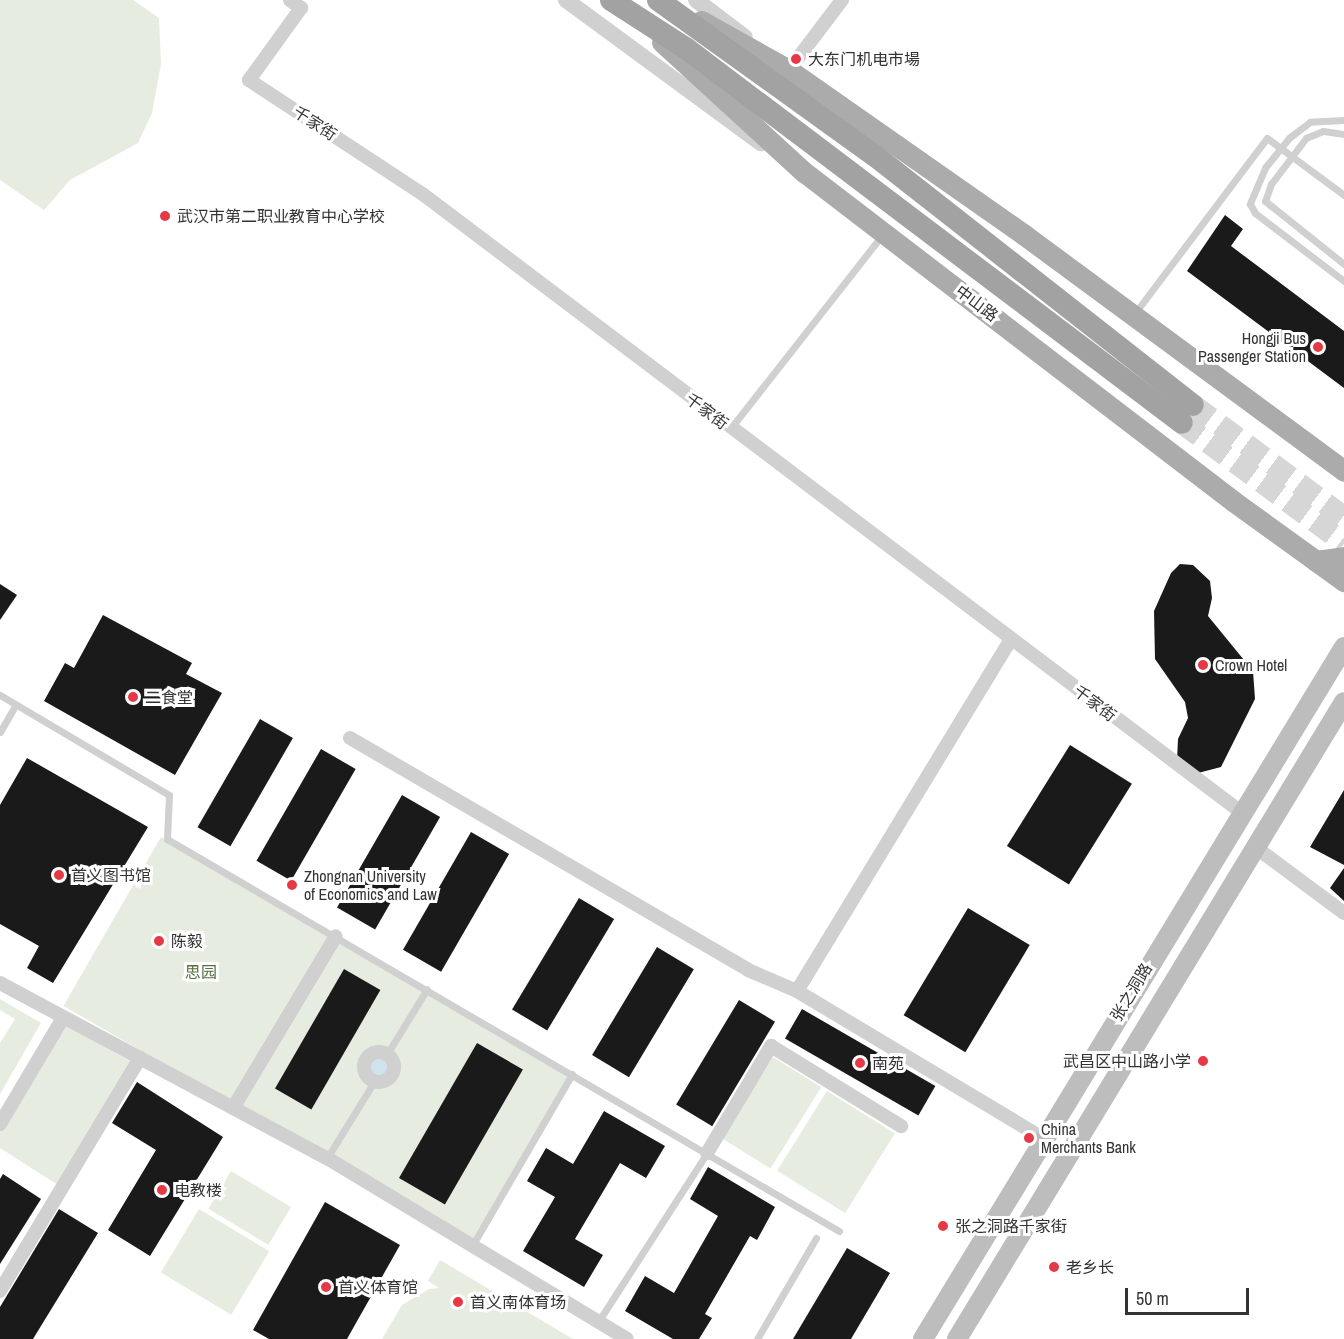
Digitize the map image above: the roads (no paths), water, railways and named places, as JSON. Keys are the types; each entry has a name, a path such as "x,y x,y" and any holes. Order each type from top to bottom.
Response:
{"highway":[{"name":"中山路","path":"617,4 752,98 1187,414 874,155 658,0"}],"main road":[{"path":"663,0 789,70 1134,315 1344,471"},
{"name":"中山路","path":"617,4 804,172 1344,581"},
{"path":"1316,561 1344,557"},
{"name":"张之洞路","path":"923,1339 1241,812 1344,647"},
{"name":"张之洞路","path":"957,1339 1254,846 1344,702"}],"street":[{"path":"566,0 719,114 804,172"},
{"path":"696,0 789,70 842,0"},
{"name":"千家街","path":"299,3 249,80 424,195 730,429 1241,812"},
{"path":"797,991 1010,640"},
{"path":"350,738 748,970 797,991 1043,1138"},
{"path":"1254,846 1344,913"},
{"path":"233,1108 336,936"},
{"path":"0,983 327,1158 627,1339"},
{"path":"0,1124 63,1018"},
{"path":"707,1154 771,1046 901,1126"},
{"path":"372,1054 387,1054 394,1071 387,1080 374,1082 366,1075 365,1061 372,1054"},
{"path":"0,1291 140,1058"}],"lane":[{"path":"1344,120 1310,122 1281,148 1265,168 1250,204 1256,213 1344,281"},
{"path":"1344,134 1330,131 1312,134 1290,155 1271,184 1265,201 1344,264"},
{"path":"1134,315 1267,138 1344,195"},
{"path":"730,429 884,232"},
{"path":"0,695 15,706 169,795 167,839 839,1231"},
{"path":"0,732 15,706"},
{"path":"387,1054 427,989"},
{"path":"472,1246 572,1074"},
{"path":"327,1158 374,1082"},
{"path":"598,1322 707,1154"},
{"path":"757,1339 816,1238"}],"water":[{"path":"380,1058 388,1063 389,1067 384,1075 380,1076 372,1071 371,1067 376,1059"}],"tunnel":[{"path":"1193,405 1344,517"},
{"path":"1182,423 1344,543"}],"place":[{"name":"大东门机电市場","path":"796,59"},
{"name":"武汉市第二职业教育中心学校","path":"165,216"},
{"name":"Hongji Bus Passenger Station","path":"1318,347"},
{"name":"Crown Hotel","path":"1203,665"},
{"name":"二食堂","path":"133,697"},
{"name":"首义图书馆","path":"59,875"},
{"name":"Zhongnan University of Economics and Law","path":"292,885"},
{"name":"陈毅","path":"159,941"},
{"name":"武昌区中山路小学","path":"1203,1061"},
{"name":"南苑","path":"860,1063"},
{"name":"China Merchants Bank","path":"1029,1138"},
{"name":"电教楼","path":"162,1190"},
{"name":"张之洞路千家街","path":"943,1226"},
{"name":"老乡长","path":"1054,1267"},
{"name":"首义体育馆","path":"326,1287"},
{"name":"首义南体育场","path":"458,1302"}],"park label":[{"name":"思园","path":"201,972"}]}
